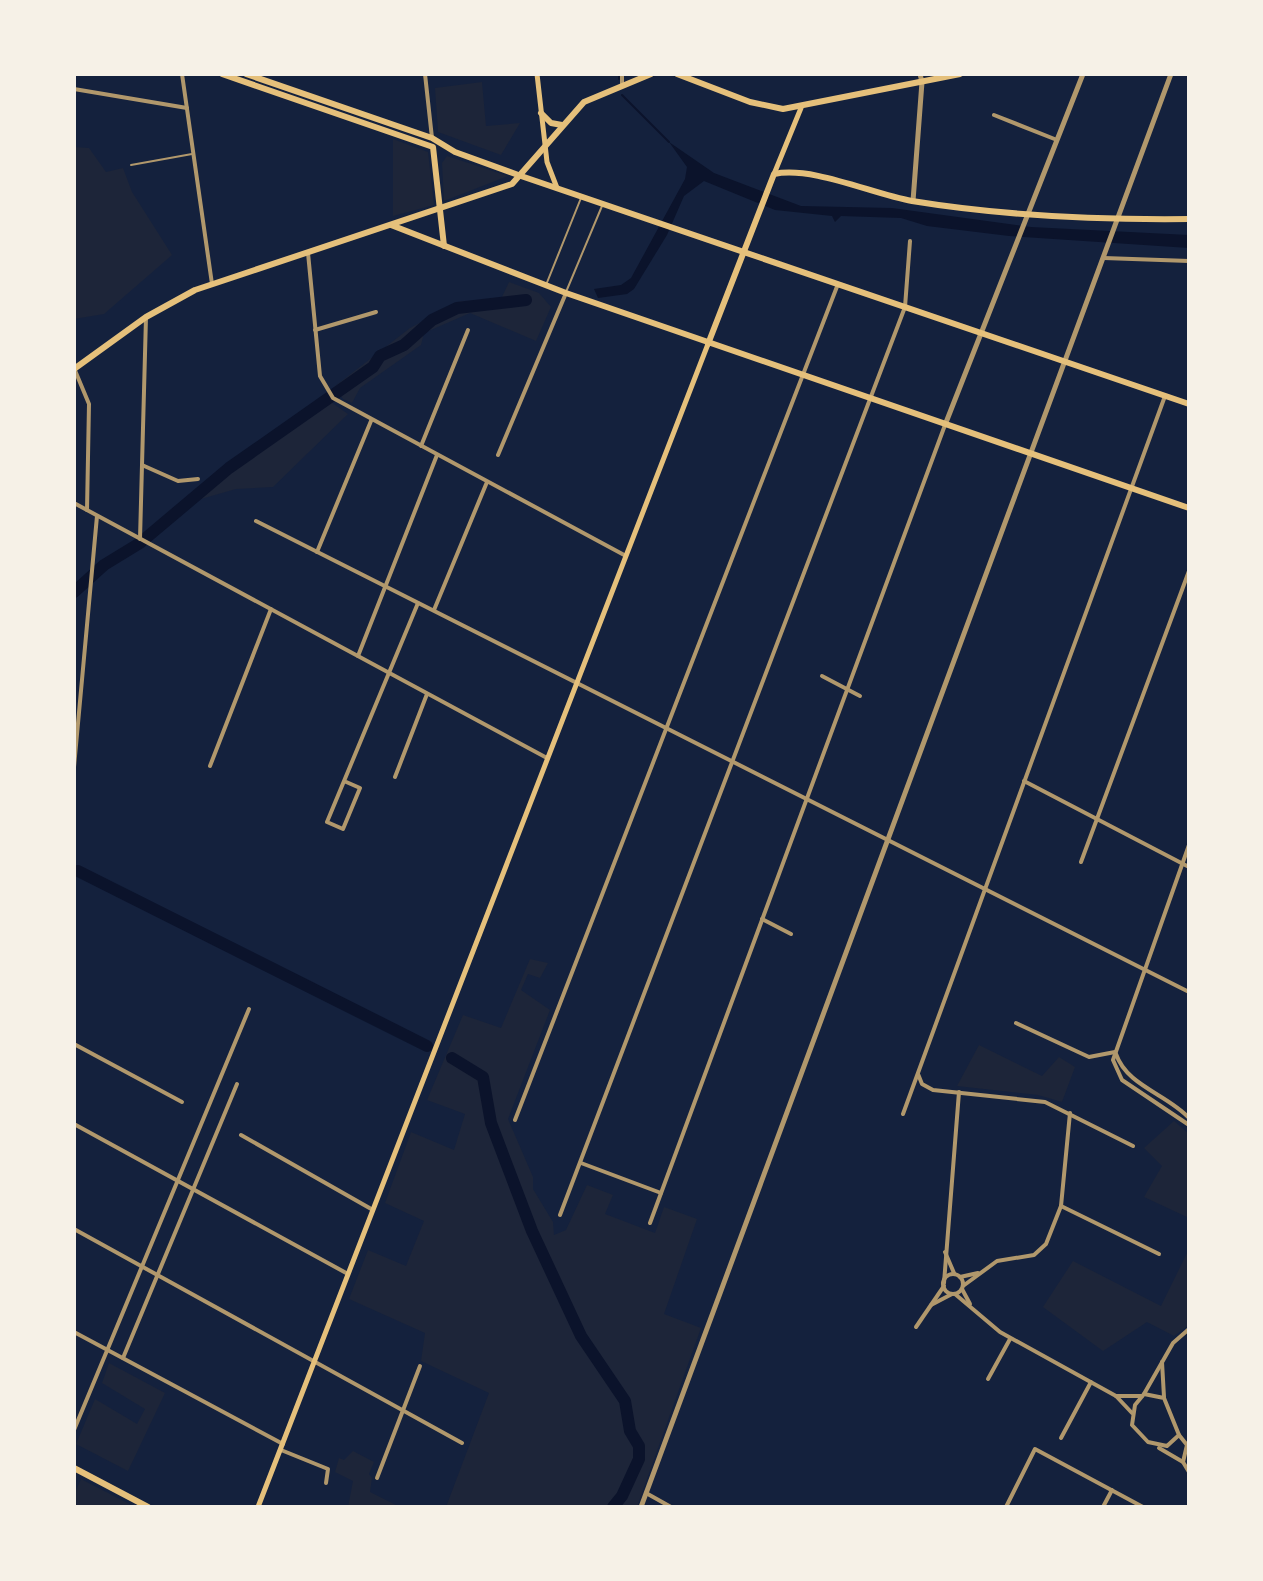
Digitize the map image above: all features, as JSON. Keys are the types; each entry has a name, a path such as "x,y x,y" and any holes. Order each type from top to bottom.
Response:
{"main road":[{"path":"222,74 434,151 455,152"},
{"path":"246,74 432,138 455,152 521,176 1189,404"},
{"path":"537,74 548,169 557,188"},
{"path":"74,368 146,317 212,284 501,189 521,176 584,102 651,74"},
{"path":"677,74 764,106 801,108 960,74"},
{"path":"258,1507 801,108"},
{"path":"541,113 551,123 562,125"},
{"path":"434,151 444,246"},
{"path":"774,174 798,172 913,201 1026,216 1189,219"},
{"path":"391,225 545,286 708,344 1189,508"},
{"path":"74,1468 148,1507"}],"street":[{"path":"182,74 212,284"},
{"path":"425,74 432,138"},
{"path":"622,74 622,85"},
{"path":"913,201 922,82 920,74"},
{"path":"650,1223 980,332 1083,74"},
{"path":"641,1507 1171,74"},
{"path":"74,89 187,108"},
{"path":"994,115 1057,140"},
{"path":"560,1215 905,307 910,241"},
{"path":"308,253 320,376 331,396 626,556"},
{"path":"1104,258 1189,261"},
{"path":"515,1120 838,284"},
{"path":"498,455 566,293"},
{"path":"315,330 376,312"},
{"path":"143,540 146,317"},
{"path":"421,446 468,330"},
{"path":"74,368 89,404 87,510"},
{"path":"903,1114 1165,396"},
{"path":"317,552 371,420"},
{"path":"358,656 437,455"},
{"path":"142,465 178,481 198,479"},
{"path":"434,610 487,482"},
{"path":"74,503 548,759"},
{"path":"74,767 97,516"},
{"path":"256,521 1189,992"},
{"path":"1081,862 1189,571"},
{"path":"344,781 360,788 343,829 327,822 344,781 389,673 418,603"},
{"path":"210,766 271,609"},
{"path":"822,676 860,696"},
{"path":"395,777 427,694"},
{"path":"1024,781 1189,867"},
{"path":"1189,845 1115,1052 1114,1067 1122,1080 1189,1125"},
{"path":"762,919 791,934"},
{"path":"74,1430 249,1009"},
{"path":"1016,1023 1089,1057 1115,1052"},
{"path":"74,1044 182,1102"},
{"path":"1115,1052 1126,1074 1168,1100 1189,1118"},
{"path":"918,1073 927,1088 1037,1099 1133,1146"},
{"path":"123,1358 237,1084"},
{"path":"959,1092 944,1285 1010,1339 1116,1396 1132,1413"},
{"path":"929,1306 953,1294 997,1261 1039,1252 1052,1233 1061,1206 1070,1113"},
{"path":"74,1124 348,1274"},
{"path":"241,1135 373,1210"},
{"path":"580,1163 661,1193"},
{"path":"1061,1206 1159,1254"},
{"path":"74,1229 462,1443"},
{"path":"945,1249 954,1274 960,1277 980,1272"},
{"path":"916,1327 954,1274"},
{"path":"960,1277 973,1310"},
{"path":"1189,1329 1162,1360 1132,1413 1132,1425 1138,1435 1183,1462 1189,1472"},
{"path":"74,1332 282,1447 328,1469 326,1483"},
{"path":"988,1379 1010,1339"},
{"path":"1162,1360 1164,1398 1179,1435 1187,1445 1183,1462"},
{"path":"377,1478 420,1366"},
{"path":"1061,1438 1091,1382"},
{"path":"1116,1396 1164,1398"},
{"path":"1157,1446 1174,1442 1179,1435"},
{"path":"1006,1507 1035,1449 1143,1507"},
{"path":"1103,1507 1112,1490"},
{"path":"646,1493 671,1507"}],"lane":[{"path":"131,165 193,154"},
{"path":"545,286 582,197"},
{"path":"566,293 603,204"}],"shaded area":[{"path":"482,82 486,126 520,123 501,155 438,132 435,88"},
{"path":"393,139 428,152 434,205 393,216"},
{"path":"669,142 714,173 801,206 892,208 1031,227 1189,235 1189,248 1009,236 927,226 901,218 841,216 835,222 832,216 775,210 704,181 684,196 667,235 634,289 627,294 598,298 594,289 621,285 631,278 685,179 687,167"},
{"path":"74,147 89,148 106,172 123,168 132,192 172,255 104,314 74,319"},
{"path":"447,156 508,176 444,201 442,163"},
{"path":"509,282 539,293 551,307 536,341 470,313 424,333 421,345 360,388 352,403 343,399 334,387 410,328 461,301 501,299"},
{"path":"331,402 348,414 273,487 236,489 194,501 243,458 266,446 283,425 311,415"},
{"path":"530,959 548,963 540,978 528,974 521,990 550,1010 508,1119 533,1177 533,1189 553,1222 554,1235 566,1230 587,1185 613,1195 605,1214 655,1233 664,1207 697,1219 664,1314 701,1328 637,1507 446,1507 489,1393 421,1361 425,1333 349,1299 368,1250 406,1266 424,1221 385,1203 411,1132 454,1150 465,1114 427,1100 463,1015 501,1028"},
{"path":"979,1045 1042,1076 1059,1057 1075,1067 1062,1102 1038,1095 957,1086"},
{"path":"1174,1121 1189,1134 1189,1218 1144,1197 1162,1166 1144,1148"},
{"path":"1189,1249 1189,1325 1174,1336 1147,1322 1103,1351 1043,1307 1073,1261 1161,1306"},
{"path":"109,1363 165,1393 128,1471 76,1444 95,1399 137,1424 145,1409 102,1383"},
{"path":"353,1451 374,1462 369,1474 372,1478 370,1492 400,1507 348,1507 353,1481 335,1472 339,1458 344,1460"},
{"path":"81,1479 135,1507 74,1507 74,1495"}],"waterway":[{"path":"619,74 619,79"},
{"path":"622,95 669,142"},
{"path":"74,592 104,565 140,543 229,468 373,367 380,356 404,345 432,320 457,308 526,300"},
{"path":"78,871 427,1046"},
{"path":"452,1058 483,1077 491,1123 532,1231 581,1336 625,1401 630,1431 639,1446 639,1459 622,1496 613,1507"}]}
